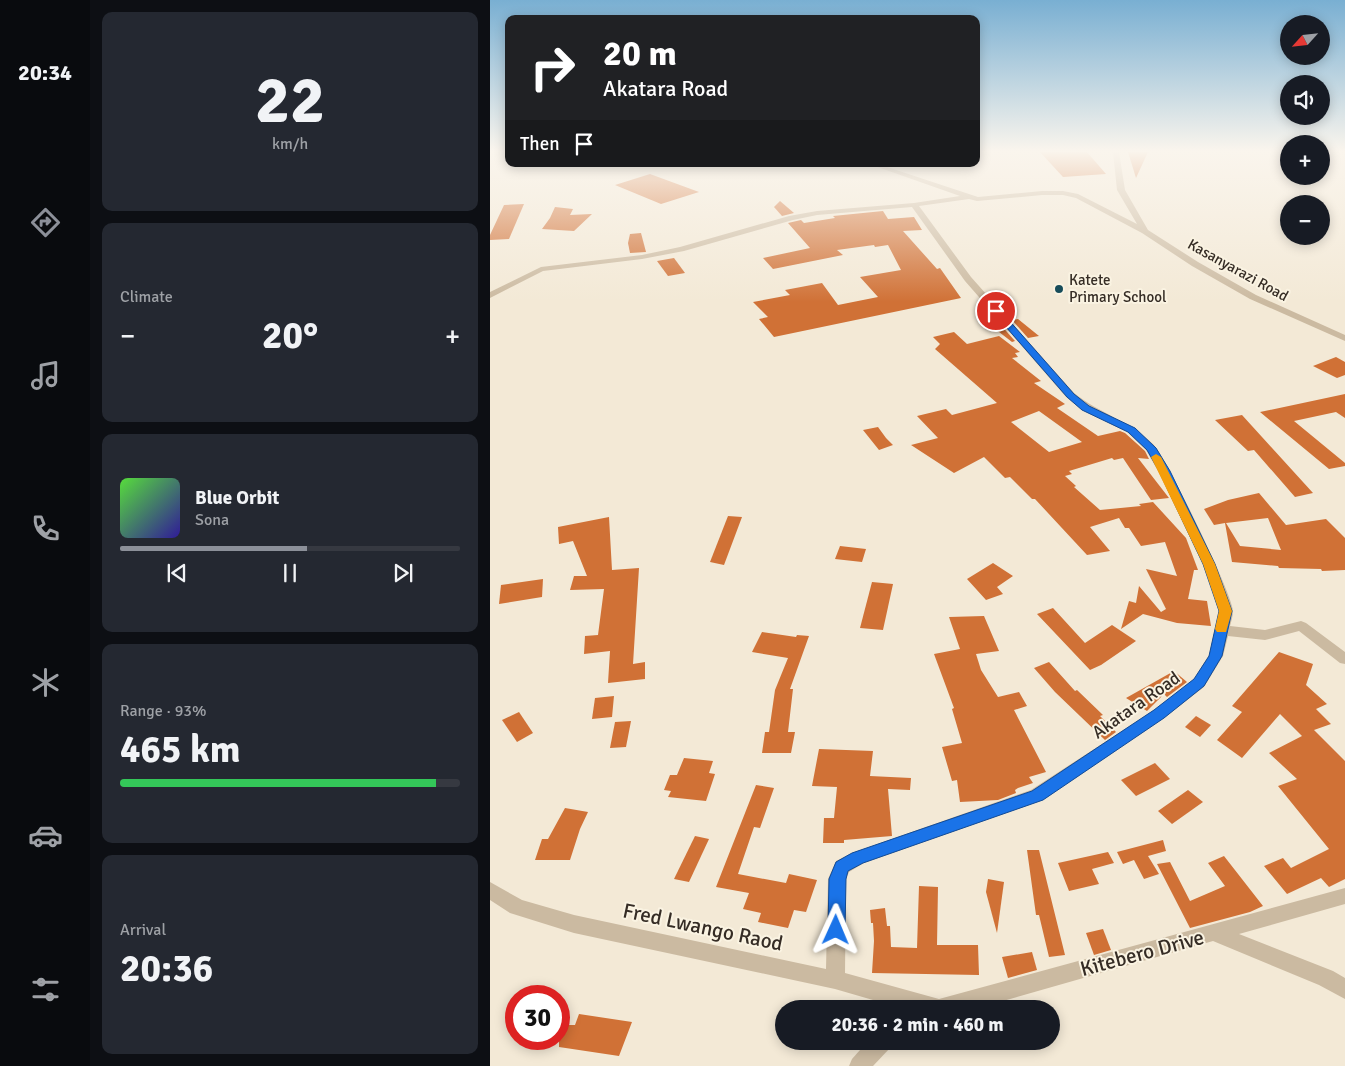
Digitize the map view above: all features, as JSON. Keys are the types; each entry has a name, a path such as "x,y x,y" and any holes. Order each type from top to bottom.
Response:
{"street":[{"path":"490,295 541,269 642,257 682,249 728,234 817,213 936,202"},
{"path":"1093,202 1114,216 1145,231"},
{"name":"Kasanyarazi Road","path":"1128,202 1145,231 1195,264 1253,297 1345,338"},
{"name":"Akatara Road","path":"835,980 837,879 842,867 858,858 1037,796 1159,714 1199,683 1216,656 1226,611 1209,564 1151,448 1131,430 1086,408 1070,396 968,279 914,205"},
{"path":"1221,630 1265,635 1301,626 1345,659"},
{"name":"Fred Lwango Raod","path":"490,890 518,907 574,924 835,980 907,1000"},
{"name":"Kitebero Drive","path":"972,1000 1345,896"},
{"path":"1214,933 1326,978 1345,989"},
{"path":"859,1066 874,1050"}],"building":[{"path":"781,202 794,213 782,216 774,207"},
{"path":"524,204 509,239 490,240 490,235 504,205"},
{"path":"555,207 573,209 570,215 592,214 574,231 542,229"},
{"path":"883,211 888,219 914,217 922,230 903,231 937,269 940,268 961,298 774,337 759,319 768,317 753,302 790,295 785,290 822,283 838,305 878,297 860,277 901,270 888,245 837,250 843,255 773,269 763,258 810,248 788,223 801,220 804,223 835,218 833,216"},
{"path":"641,233 646,252 630,253 628,243 630,234"},
{"path":"674,258 685,273 668,276 657,261"},
{"path":"1018,319 1039,336 1028,338 1012,320"},
{"path":"999,323 1015,341 1012,342 990,325"},
{"path":"954,332 967,344 999,336 1020,352 1015,353 1018,357 1012,358 1041,381 1034,383 1065,404 1057,408 1098,436 1120,431 1125,433 1145,451 1149,459 1138,458 1169,498 1151,500 1123,458 1114,460 1112,458 1069,471 1072,474 1065,476 1076,486 1074,487 1100,510 1141,506 1139,504 1153,502 1186,538 1198,570 1194,570 1188,599 1207,601 1211,626 1177,623 1143,614 1121,629 1129,601 1136,603 1139,586 1161,612 1166,609 1146,569 1177,576 1165,542 1141,546 1129,528 1125,528 1119,518 1090,527 1110,551 1087,555 1035,499 1032,499 1010,477 1005,478 984,457 954,473 911,445 938,438 917,416 946,409 952,415 997,403 935,349 940,344 933,337","holes":["1039,411 1082,442 1049,452 1011,422"]},
{"path":"1336,357 1345,362 1345,375 1337,378 1313,366"},
{"path":"1345,394 1345,418 1336,412 1294,421 1345,463 1345,466 1329,469 1260,412"},
{"path":"1242,415 1313,493 1295,497 1254,450 1248,451 1215,420"},
{"path":"878,427 893,445 879,450 863,430"},
{"path":"1259,493 1286,525 1326,519 1345,538 1345,570 1322,571 1321,569 1279,568 1278,566 1232,562 1225,523 1214,525 1204,509 1228,500","holes":["1268,518 1281,550 1240,546 1226,523"]},
{"path":"728,516 742,517 724,565 710,562"},
{"path":"609,517 612,570 639,568 633,664 645,662 645,679 608,683 610,651 584,654 585,636 598,635 604,589 570,590 574,576 587,576 573,541 559,544 558,527"},
{"path":"840,546 866,549 862,562 835,559"},
{"path":"993,563 1013,576 997,587 1003,594 986,600 967,579"},
{"path":"543,579 542,597 499,604 501,585"},
{"path":"872,582 893,584 883,630 860,628"},
{"path":"1053,608 1085,643 1112,625 1136,641 1101,665 1090,670 1037,614"},
{"path":"984,616 999,651 976,654 981,670 998,697 1019,692 1027,706 1014,710 1046,772 1029,777 1033,783 1018,788 1015,790 1016,793 998,800 960,802 957,780 952,781 942,747 962,743 952,709 954,708 934,654 960,649 949,617"},
{"path":"762,632 796,637 797,635 809,636 790,689 793,689 788,732 795,732 791,753 762,753 765,732 769,732 775,690 788,658 752,652"},
{"path":"1279,652 1313,664 1306,685 1327,704 1316,709 1331,724 1314,730 1345,761 1345,879 1329,887 1321,878 1287,894 1264,866 1283,858 1291,868 1329,849 1278,786 1297,779 1269,753 1302,736 1280,714 1242,758 1217,740 1242,712 1232,706"},
{"path":"1049,662 1075,691 1077,690 1103,715 1100,716 1116,732 1105,740 1055,692 1034,668"},
{"path":"1174,671 1187,682 1167,697 1164,694 1147,711 1126,698"},
{"path":"614,696 612,717 592,719 595,698"},
{"path":"519,712 533,733 517,742 502,720"},
{"path":"1196,716 1211,725 1200,737 1185,727"},
{"path":"631,721 626,747 610,748 615,722"},
{"path":"819,749 873,751 870,776 911,778 910,790 888,789 892,836 844,840 844,843 823,843 824,818 834,818 837,787 812,786"},
{"path":"684,758 713,761 709,773 715,774 706,801 668,797 671,791 664,790 670,775 677,775"},
{"path":"1155,763 1170,779 1136,796 1121,780"},
{"path":"756,785 774,788 760,828 754,827 738,874 786,883 789,874 817,880 806,912 794,910 788,928 758,922 761,913 743,909 749,893 716,887"},
{"path":"1188,790 1203,802 1172,824 1158,811"},
{"path":"565,808 588,812 580,829 570,860 535,860 542,839 548,839"},
{"path":"695,836 709,839 689,882 674,879"},
{"path":"1163,840 1166,851 1148,856 1159,874 1144,879 1134,860 1123,864 1117,852"},
{"path":"1027,850 1039,850 1065,955 1049,957 1039,915 1036,915"},
{"path":"1108,852 1114,863 1092,869 1099,884 1069,891 1058,863"},
{"path":"1224,856 1263,906 1250,912 1190,928 1157,864 1170,862 1190,901 1225,886 1208,863"},
{"path":"988,879 1004,882 997,933 986,892"},
{"path":"919,886 938,887 937,945 978,945 979,975 872,973 874,941 870,910 885,908 887,926 890,926 891,947 917,948"},
{"path":"1103,929 1111,950 1094,955 1086,933"},
{"path":"1032,952 1037,970 1008,978 1002,957"},
{"path":"579,1014 632,1022 619,1056 570,1049 570,1025 575,1025"}],"slow traffic":[{"path":"1156,457 1209,564 1226,611 1221,629"}],"place":[{"name":"Katete Primary School","path":"1059,289"}],"route":[{"path":"836,930 837,879 842,867 858,858 1037,796 1159,714 1199,683 1216,656 1226,611 1209,564 1151,448 1131,430 1086,408 1070,396 996,311"}]}
